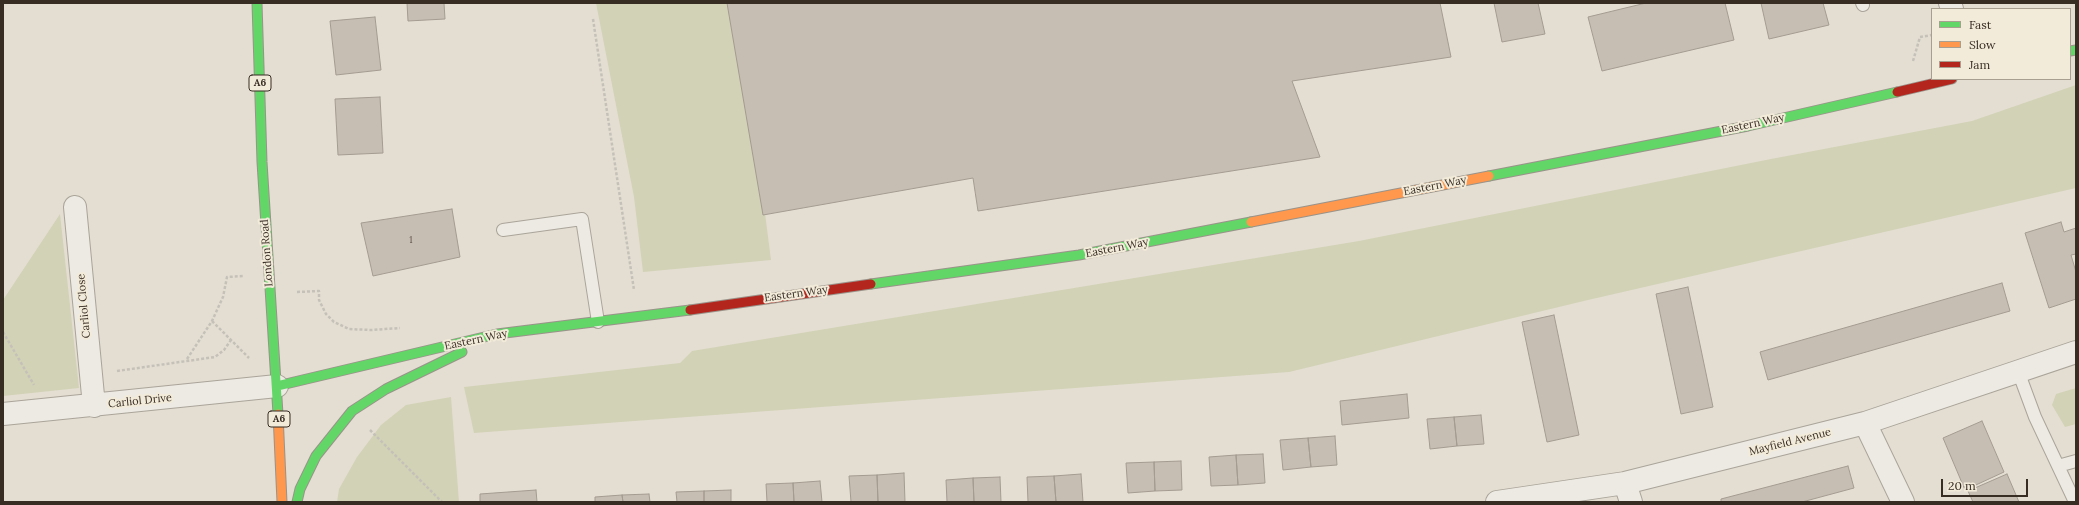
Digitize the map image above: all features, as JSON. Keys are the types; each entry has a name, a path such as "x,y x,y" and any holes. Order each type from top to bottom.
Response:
{"street":[{"name":"London Road","path":"257,3 262,162 277,386 282,502"},
{"name":"Eastern Way","path":"277,386 497,334 637,317 1079,255 1748,126 1948,80"},
{"name":"Carliol Close","path":"75,207 94,406"},
{"path":"296,502 300,489 316,456 352,411 386,389 497,334"},
{"name":"Mayfield Avenue","path":"1497,502 1628,492 1865,423 2076,352"},
{"name":"Carliol Drive","path":"3,414 94,406 277,386"},
{"path":"1865,423 1903,502"}],"lane":[{"path":"503,230 582,219 598,322"},
{"path":"2018,371 2035,417 2075,502"},
{"path":"2058,466 2076,461"}],"path":[{"path":"593,19 637,317"},
{"path":"1908,64 1914,61 1920,37 1931,35"},
{"path":"187,360 212,321 223,297 227,278"},
{"path":"319,291 319,300 326,314 334,322 349,329 371,330 407,328"},
{"path":"91,375 216,357 224,350 231,340 212,321"},
{"path":"3,332 48,410"},
{"path":"352,411 442,502"}],"green space":[{"path":"596,3 738,3 771,260 643,272 634,197"},
{"path":"2076,85 2076,188 1588,300 1289,372 474,433 464,387 680,363 692,351 1359,241 1771,159 1972,121"},
{"path":"60,214 79,388 3,396 3,300"},
{"path":"2076,388 2076,424 2065,427 2052,405 2056,394"},
{"path":"451,397 459,502 337,502 339,489 357,457 381,425 406,405"}],"building":[{"path":"407,3 444,3 445,19 408,21"},
{"path":"727,3 1440,3 1451,57 1292,81 1320,157 978,211 973,178 763,215"},
{"path":"1494,3 1538,3 1545,34 1502,42"},
{"path":"1646,3 1725,3 1734,40 1602,71 1588,17"},
{"path":"1761,3 1823,3 1829,25 1769,39"},
{"path":"375,17 381,70 336,75 330,21"},
{"path":"380,97 383,153 338,155 335,99"},
{"path":"452,209 460,257 373,276 361,223"},
{"path":"2061,222 2064,232 2076,228 2076,254 2071,255 2076,272 2076,299 2049,308 2025,233"},
{"path":"2002,283 2010,311 1768,380 1760,352"},
{"path":"1688,287 1713,407 1681,414 1656,294"},
{"path":"1554,315 1579,435 1547,442 1522,322"},
{"path":"1407,394 1409,418 1342,425 1340,401"},
{"path":"1481,415 1484,444 1457,446 1454,417"},
{"path":"1454,417 1457,446 1430,449 1427,419"},
{"path":"1982,421 2004,472 1965,490 1943,438"},
{"path":"1335,436 1337,465 1311,467 1308,438"},
{"path":"1308,438 1311,467 1283,470 1280,440"},
{"path":"1263,454 1265,483 1238,485 1236,455"},
{"path":"1236,455 1238,485 1211,486 1209,457"},
{"path":"1181,461 1182,490 1155,491 1154,462"},
{"path":"1154,462 1155,491 1128,493 1126,463"},
{"path":"1848,466 1854,488 1802,502 1721,502 1721,499"},
{"path":"904,473 905,502 878,502 877,475"},
{"path":"1081,474 1083,502 1056,502 1054,476"},
{"path":"2007,474 2019,502 1973,502 1968,491"},
{"path":"877,475 878,502 851,502 849,476"},
{"path":"1054,476 1056,502 1028,502 1027,477"},
{"path":"1000,477 1001,502 974,502 973,478"},
{"path":"973,478 974,502 947,502 946,480"},
{"path":"820,481 822,502 794,502 793,483"},
{"path":"793,483 794,502 767,502 766,484"},
{"path":"536,490 537,502 480,502 480,494"},
{"path":"731,490 731,502 704,502 704,491"},
{"path":"704,491 704,502 677,502 676,492"},
{"path":"649,494 650,502 623,502 622,495"},
{"path":"622,495 623,502 595,502 595,497"}],"traffic: fast":[{"path":"257,3 262,162 278,414"},
{"path":"2071,51 2076,50"},
{"path":"1489,176 1748,126 1897,92"},
{"path":"871,284 1079,255 1251,222"},
{"path":"277,386 497,334 690,310"},
{"path":"297,502 300,489 316,456 352,411 386,389 462,352"}],"traffic: slow":[{"path":"1251,222 1489,176"},
{"path":"278,414 282,502"}],"traffic: jam":[{"path":"1897,92 1948,80"},
{"path":"690,310 871,284"}]}
